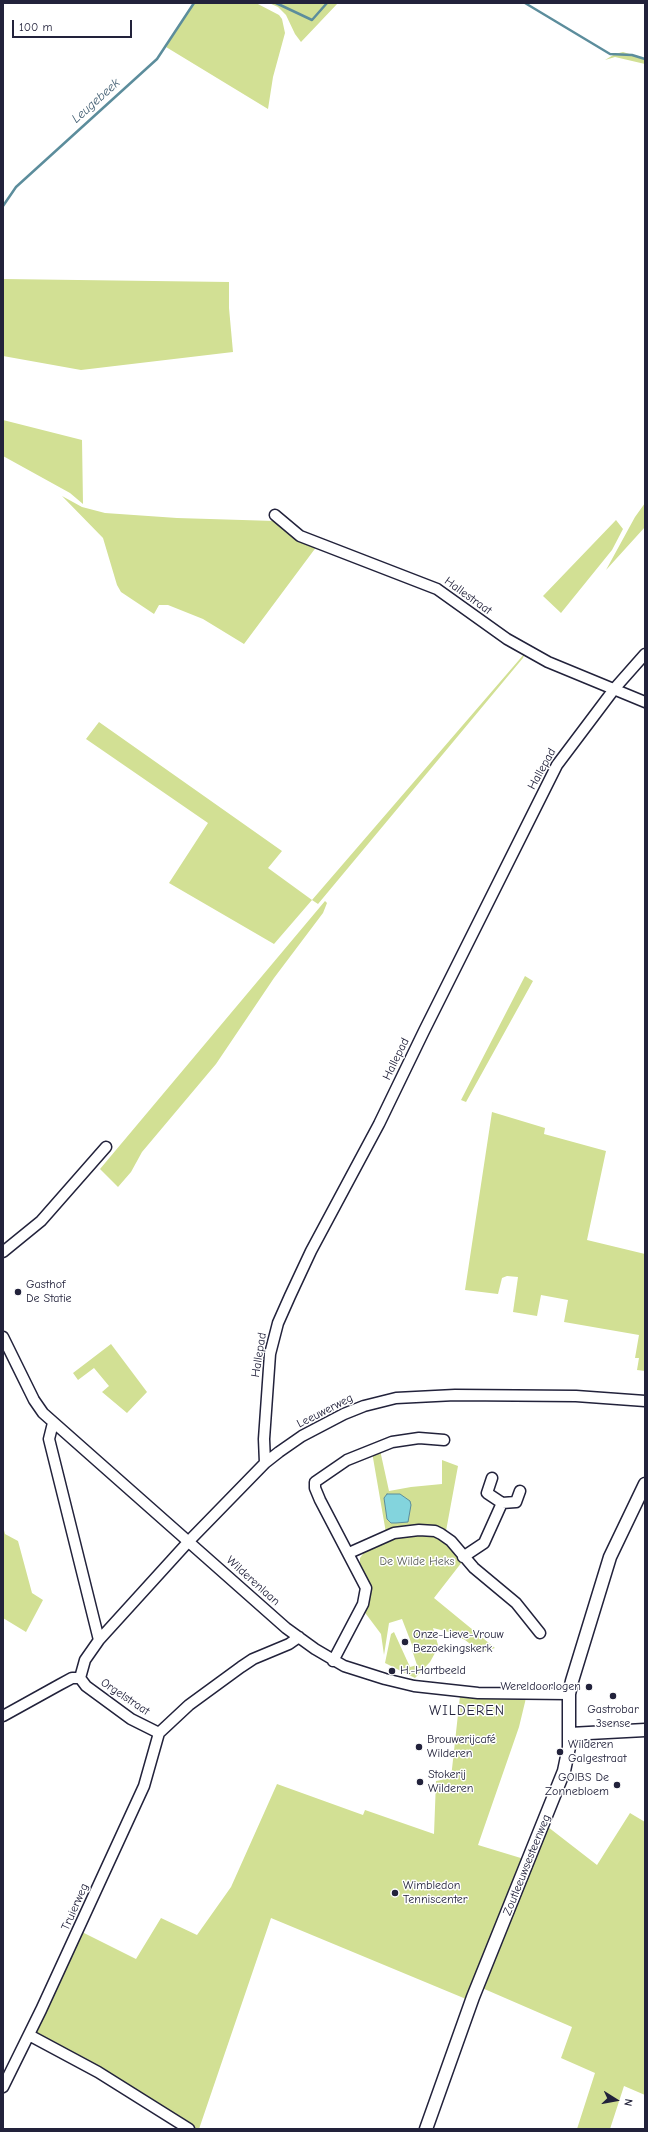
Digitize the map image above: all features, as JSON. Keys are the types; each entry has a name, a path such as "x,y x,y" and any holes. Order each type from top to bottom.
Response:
{"street":[{"name":"Hallestraat","path":"275,515 300,536 429,585 530,653 548,662 615,688 645,702"},
{"name":"Hallepad","path":"265,1463 265,1431 270,1354 278,1323 311,1251 380,1124 424,1031 557,765 615,688 645,654"},
{"path":"3,1252 41,1221 106,1147"},
{"name":"Wilderenlaan","path":"3,1337 34,1400 53,1423 298,1637 333,1661 384,1679 427,1688 478,1693 569,1694"},
{"name":"Leeuwerweg","path":"99,1640 189,1541 265,1463 302,1436 332,1420 364,1406 396,1398 455,1395 568,1396 645,1401"},
{"path":"3,1716 72,1678 80,1678 85,1660 99,1640 49,1439 53,1423"},
{"path":"333,1661 366,1595 366,1588 320,1500 315,1488 315,1482 347,1460 392,1442 419,1438 444,1440"},
{"path":"492,1478 487,1493 502,1503 516,1502 520,1491"},
{"name":"Zoutleeuwsesteenweg","path":"426,2129 473,1997 558,1790 568,1757 570,1734 569,1694 610,1557 645,1484"},
{"path":"463,1557 484,1543 502,1503"},
{"path":"349,1553 394,1534 426,1530 435,1531 447,1536 463,1557 516,1603 540,1633"},
{"path":"159,1734 166,1725 189,1705 252,1659 289,1644 298,1637"},
{"name":"Orgelstraat","path":"80,1678 93,1693 131,1719 159,1734"},
{"path":"570,1734 645,1730"},
{"name":"Truierweg","path":"3,2087 29,2035 144,1786 159,1734"},
{"path":"29,2035 98,2072 189,2129"}],"green space":[{"path":"194,3 256,3 279,15 282,19 285,33 273,77 268,109 166,47"},
{"path":"269,3 338,3 301,42 295,34 286,15 278,7"},
{"path":"623,52 645,59 645,64 615,57 605,60 615,54"},
{"path":"3,279 229,282 229,308 233,352 81,370 3,356"},
{"path":"3,420 82,440 83,504 70,493 3,456"},
{"path":"62,496 82,507 105,513 177,518 275,521 317,546 244,644 203,619 168,605 159,605 154,614 121,592 117,585 103,538"},
{"path":"645,503 645,527 606,570 635,517"},
{"path":"616,520 623,529 612,550 561,613 543,596"},
{"path":"525,653 523,658 318,904 312,900"},
{"path":"99,722 282,851 268,868 312,900 274,944 169,883 208,823 86,739"},
{"path":"325,901 327,903 323,913 274,978 216,1064 142,1152 131,1172 118,1187 100,1169"},
{"path":"525,976 533,981 466,1102 461,1100"},
{"path":"492,1112 545,1128 544,1134 606,1151 587,1240 645,1254 645,1371 637,1370 639,1358 635,1358 639,1335 564,1322 568,1300 541,1295 537,1316 513,1312 518,1277 507,1276 502,1278 498,1294 465,1290"},
{"path":"111,1344 147,1392 127,1413 102,1392 109,1386 94,1368 78,1380 73,1373"},
{"path":"380,1450 389,1491 442,1484 442,1460 458,1466 446,1531 386,1533 372,1452"},
{"path":"3,1526 5,1534 18,1541 32,1593 43,1600 26,1632 3,1618"},
{"name":"De Wilde Heks","path":"430,1534 448,1542 462,1562 434,1598 495,1648 481,1652 465,1640 449,1632 433,1628 438,1645 430,1662 415,1678 385,1663 391,1634 394,1632 410,1667 417,1665 412,1650 414,1650 402,1619 389,1623 384,1655 381,1634 363,1610 370,1587 360,1564 360,1558 365,1551 396,1538"},
{"path":"460,1696 526,1698 519,1727 478,1845 524,1859 466,1999 271,1918 199,2129 194,2129 102,2070 38,2035 36,2031 82,1932 136,1959 161,1918 197,1935 231,1887 277,1784 363,1815 365,1810 434,1834 436,1781 451,1778"},
{"path":"630,1813 645,1822 645,2095 624,2086 610,2129 577,2129 595,2073 561,2058 572,2027 482,1988 548,1827 597,1865"}],"water":[{"path":"387,1494 400,1494 410,1501 411,1505 408,1522 391,1523 387,1519 384,1498"}],"waterway":[{"name":"Leugebeek","path":"3,206 16,187 157,59 194,3"},
{"name":"Leugebeek","path":"276,3 312,20 327,3"},
{"name":"Leugebeek","path":"525,3 610,54 632,55 645,59"}],"place":[{"name":"Gasthof De Statie","path":"18,1292"},
{"name":"Onze-Lieve-Vrouw Bezoekingskerk","path":"405,1642"},
{"name":"H.-Hartbeeld","path":"392,1671"},
{"name":"Wereldoorlogen","path":"589,1687"},
{"name":"Gastrobar 3sense","path":"613,1696"},
{"name":"Brouwerijcafé Wilderen","path":"419,1747"},
{"name":"Wilderen Galgestraat","path":"560,1752"},
{"name":"Stokerij Wilderen","path":"420,1782"},
{"name":"GO!BS De Zonnebloem","path":"617,1785"},
{"name":"Wimbledon Tenniscenter","path":"395,1893"}],"district":[{"name":"WILDEREN","path":"467,1711"}]}
